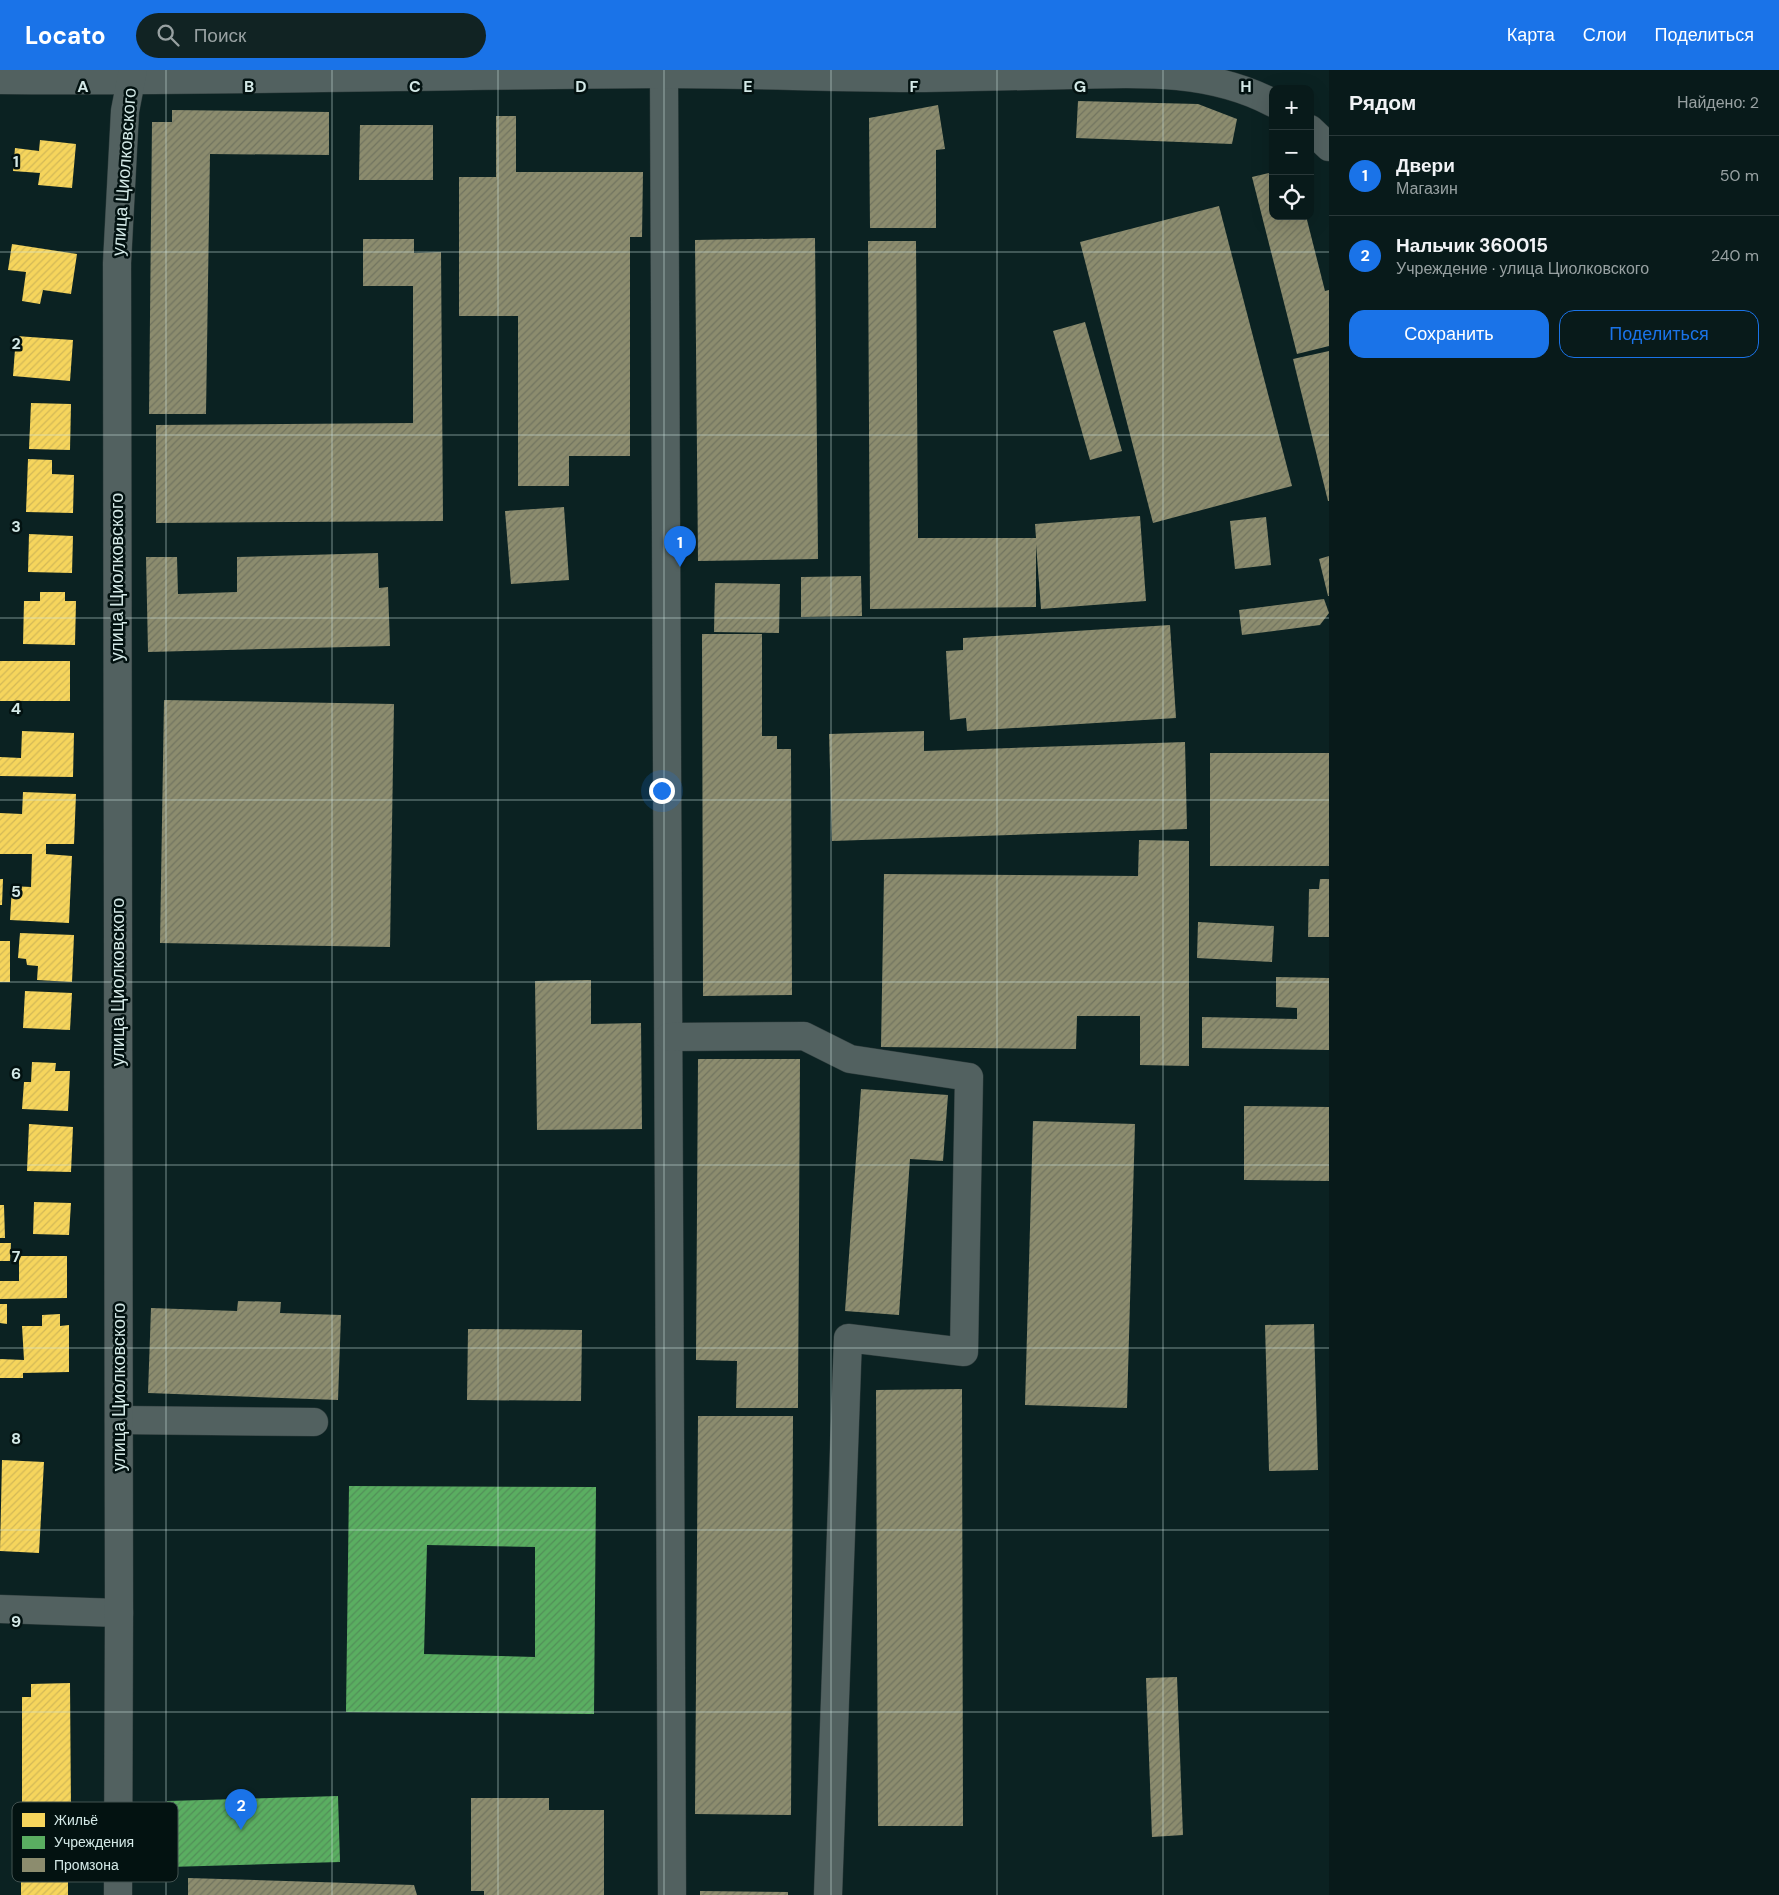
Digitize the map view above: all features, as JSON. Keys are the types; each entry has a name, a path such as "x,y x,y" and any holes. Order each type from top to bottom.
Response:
{"street":[{"path":"0,80 132,75 664,74 925,78 1138,73 1202,78 1230,85 1255,94 1269,102"},
{"path":"664,74 672,1895"},
{"name":"улица Циолковского","path":"118,1802 116,263 124,111 132,75"},
{"path":"1311,130 1329,147"},
{"path":"669,1038 804,1036 850,1059 969,1077 964,1352 848,1338 828,1895"},
{"path":"119,1420 314,1422"},
{"path":"0,1609 119,1613"},
{"name":"улица Циолковского","path":"118,1882 118,1895"}],"building: Жильё":[{"path":"40,140 76,144 72,188 38,185 40,173 13,171 15,148 39,151"},
{"path":"12,244 77,254 71,294 43,290 40,304 22,301 26,272 8,270"},
{"path":"16,336 73,340 70,381 13,376"},
{"path":"31,403 71,404 70,450 29,449"},
{"path":"28,459 52,460 52,474 74,475 73,513 26,512"},
{"path":"29,534 73,536 72,573 28,572"},
{"path":"40,592 65,592 65,601 76,601 75,645 23,644 24,601 40,601"},
{"path":"0,661 70,661 70,701 0,701"},
{"path":"22,731 74,733 73,777 0,776 0,757 21,758"},
{"path":"23,792 76,794 74,844 46,844 46,854 72,856 69,923 10,920 12,886 31,887 32,854 0,854 0,813 22,814"},
{"path":"0,879 3,879 2,905 0,905"},
{"path":"20,933 74,935 72,982 37,980 38,966 27,965 26,959 18,958"},
{"path":"0,941 10,941 10,982 0,982"},
{"path":"25,991 72,993 70,1030 23,1028"},
{"path":"32,1062 56,1063 55,1071 70,1071 68,1111 22,1109 24,1082 31,1082"},
{"path":"29,1124 73,1127 71,1172 27,1171"},
{"path":"34,1202 71,1203 69,1235 33,1234"},
{"path":"0,1205 4,1205 5,1238 0,1238"},
{"path":"0,1243 11,1243 10,1261 0,1261"},
{"path":"19,1256 67,1256 67,1298 0,1299 0,1281 19,1281"},
{"path":"0,1304 7,1304 7,1324 0,1323"},
{"path":"60,1314 60,1326 69,1325 69,1372 23,1373 23,1378 0,1378 0,1359 24,1360 22,1326 42,1326 42,1315"},
{"path":"2,1460 44,1462 39,1553 0,1551"},
{"path":"70,1683 71,1802 22,1802 22,1697 31,1697 31,1684"},
{"path":"21,1882 68,1882 68,1895 21,1895"}],"building: Учреждения":[{"path":"349,1486 596,1487 594,1714 346,1712","holes":["427,1545 535,1547 535,1657 424,1654"]},
{"path":"338,1796 340,1862 178,1867 178,1802 167,1801"}],"building: Промзона":[{"path":"1078,101 1198,104 1237,119 1232,144 1076,138"},
{"path":"938,105 945,149 936,150 936,228 870,228 869,118"},
{"path":"172,110 329,112 329,155 210,154 206,414 149,414 152,122 172,122"},
{"path":"496,116 516,116 516,172 643,172 642,237 630,237 630,456 569,456 569,486 518,486 518,316 459,316 459,177 496,177"},
{"path":"360,125 433,125 433,180 359,180"},
{"path":"1269,173 1269,220 1307,220 1325,291 1329,290 1329,346 1297,354 1252,177"},
{"path":"1219,206 1292,486 1153,523 1080,242"},
{"path":"815,238 818,559 698,561 695,240"},
{"path":"363,239 414,239 414,253 441,252 443,521 156,523 156,425 413,423 413,286 363,286"},
{"path":"868,241 916,241 918,538 1036,538 1035,524 1140,516 1146,601 1041,609 1036,544 1036,607 870,609"},
{"path":"1085,322 1122,451 1090,460 1053,331"},
{"path":"1329,351 1329,501 1328,501 1293,359"},
{"path":"564,507 569,580 511,584 505,511"},
{"path":"1266,517 1271,565 1235,569 1230,521"},
{"path":"378,553 379,588 388,587 390,646 148,652 146,557 177,557 178,594 237,592 237,557"},
{"path":"1329,556 1329,596 1328,596 1319,559"},
{"path":"861,576 862,616 801,617 801,577"},
{"path":"715,583 780,584 779,633 714,632"},
{"path":"1324,599 1329,613 1320,625 1242,635 1239,610"},
{"path":"1170,625 1176,718 967,731 966,718 950,720 946,651 963,650 963,638"},
{"path":"702,634 762,634 762,736 777,736 777,749 791,749 792,995 703,996"},
{"path":"164,700 394,704 390,947 160,943"},
{"path":"924,731 924,751 1185,742 1187,829 832,841 829,734"},
{"path":"1210,753 1329,753 1329,866 1210,866"},
{"path":"1139,840 1189,841 1189,1066 1140,1065 1140,1016 1077,1016 1076,1049 881,1047 884,874 1138,876"},
{"path":"1320,879 1329,879 1329,937 1308,937 1309,889 1319,889"},
{"path":"1198,922 1274,926 1272,962 1197,958"},
{"path":"1276,977 1329,978 1329,1050 1202,1048 1202,1017 1297,1019 1297,1008 1276,1007"},
{"path":"591,980 591,1024 641,1023 642,1129 537,1130 535,981"},
{"path":"698,1059 800,1059 798,1408 736,1408 737,1361 696,1360"},
{"path":"861,1089 948,1095 943,1161 910,1159 899,1315 845,1311"},
{"path":"1244,1106 1329,1107 1329,1181 1244,1180"},
{"path":"1033,1121 1135,1124 1127,1408 1025,1405"},
{"path":"238,1301 281,1302 280,1313 341,1315 338,1400 148,1393 151,1308 237,1311"},
{"path":"1314,1324 1318,1470 1269,1471 1265,1325"},
{"path":"468,1329 582,1330 581,1401 467,1400"},
{"path":"962,1389 963,1826 878,1826 876,1390"},
{"path":"698,1416 793,1416 791,1815 695,1814"},
{"path":"1177,1677 1183,1835 1152,1837 1146,1678"},
{"path":"471,1798 549,1798 549,1810 604,1810 604,1895 484,1895 484,1891 471,1891"},
{"path":"188,1878 414,1885 417,1895 188,1895"},
{"path":"700,1891 788,1892 788,1895 700,1895"}],"place":[{"name":"Двери","path":"680,567"},
{"name":"Нальчик 360015","path":"241,1830"}]}
